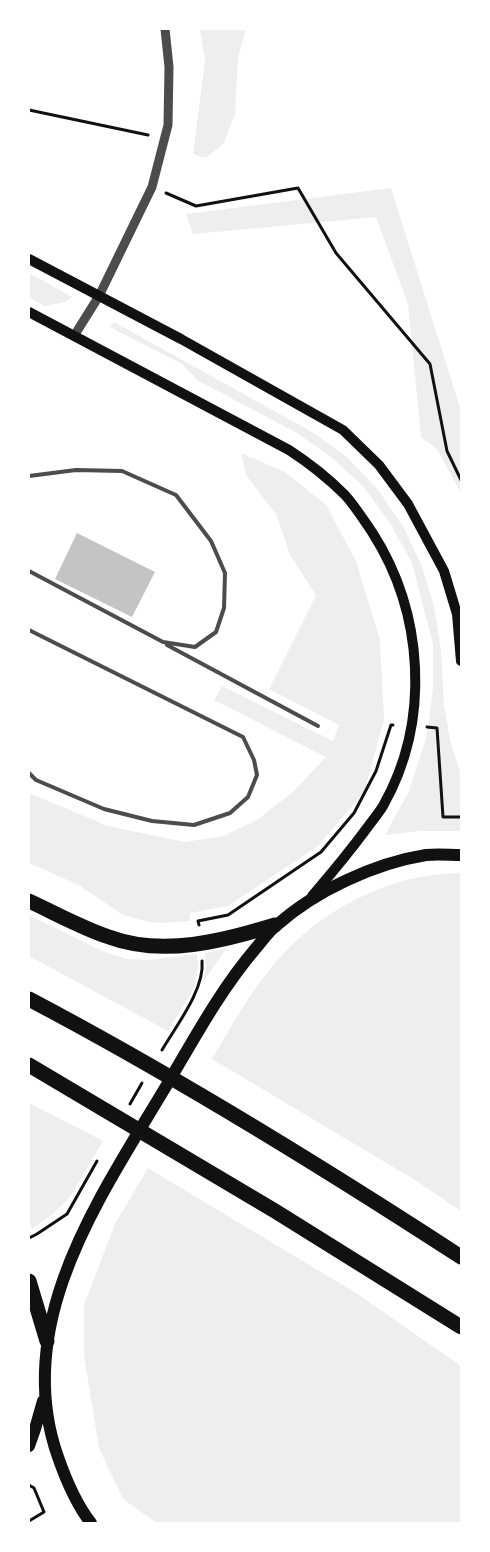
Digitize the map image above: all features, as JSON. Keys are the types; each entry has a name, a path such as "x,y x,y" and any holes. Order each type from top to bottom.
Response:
{"highway":[{"path":"29,901 110,938 156,947 227,939 276,926"},
{"path":"29,999 88,1030 343,1181 461,1257"},
{"path":"29,1065 275,1211 461,1327"},
{"path":"29,1281 47,1342"}],"main road":[{"path":"29,259 190,344 343,430 379,465 408,504 444,571 457,614 461,661"},
{"path":"29,312 289,450 314,467 345,495 361,516 378,542 393,571 410,626 415,655 416,681 412,726 405,753 382,807 356,843 310,899"},
{"path":"91,1523 72,1492 54,1446 48,1421 44,1367 47,1342 61,1285 92,1210 218,999 242,964 276,926 310,899 344,881 382,866 427,855 461,855"},
{"path":"29,1446 45,1392"}],"street":[{"path":"74,336 99,296 152,187 168,125 169,67 165,29"}],"lane":[{"path":"29,476 76,470 122,471 176,495 211,540 215,549 225,573 224,608 216,632 195,647 163,642"},
{"path":"29,571 318,726"},
{"path":"29,630 243,737 254,760 257,775 248,797 230,813 194,825 152,821 104,809 36,780 29,773"}],"path":[{"path":"29,110 165,138"},
{"path":"152,187 196,206 298,188 336,254 430,364 447,451 461,480"},
{"path":"158,1057 197,990 202,966 198,920 228,915 321,852 354,813 376,771 391,725 437,728 443,817 461,817"},
{"path":"128,1108 143,1082"},
{"path":"29,1238 67,1214 99,1158"},
{"path":"29,1484 34,1488 44,1512 29,1521"}],"shaded area":[{"path":"200,29 246,29 238,58 235,114 224,143 206,158 193,154 205,61"},
{"path":"391,188 461,411 461,493 437,449 421,437 408,304 376,217 193,234 186,214"},
{"path":"29,273 72,297 65,302 44,306 29,297"},
{"path":"114,322 312,432 346,456 379,491 404,528 422,567 434,606 441,650 444,705 450,740 461,775 461,831 420,831 385,835 409,791 427,735 433,689 433,644 412,563 390,523 363,486 331,457 297,433 197,380 182,364 110,327"},
{"path":"241,453 285,472 326,505 356,561 380,640 384,720 364,792 318,846 228,906 190,913 190,921 149,922 123,915 79,885 29,863 29,793 108,826 185,842 223,836 257,820 294,791 326,757 214,700 222,686 333,741 339,725 269,689 316,595 290,555 277,516 246,475"},
{"path":"461,873 461,1211 415,1180 212,1059 241,1010 266,974 293,944 313,927 335,911 358,898 383,888 408,880 434,875"},
{"path":"29,915 102,951 127,959 149,960 197,954 198,968 195,986 168,1031 29,956"},
{"path":"227,948 203,982 206,968 205,953"},
{"path":"29,1103 103,1141 70,1197 53,1214 32,1229 29,1223"},
{"path":"148,1168 356,1293 461,1366 461,1523 157,1523 123,1499 99,1448 84,1355 84,1305 115,1224"}],"building":[{"path":"77,533 155,572 132,617 55,579"}]}
